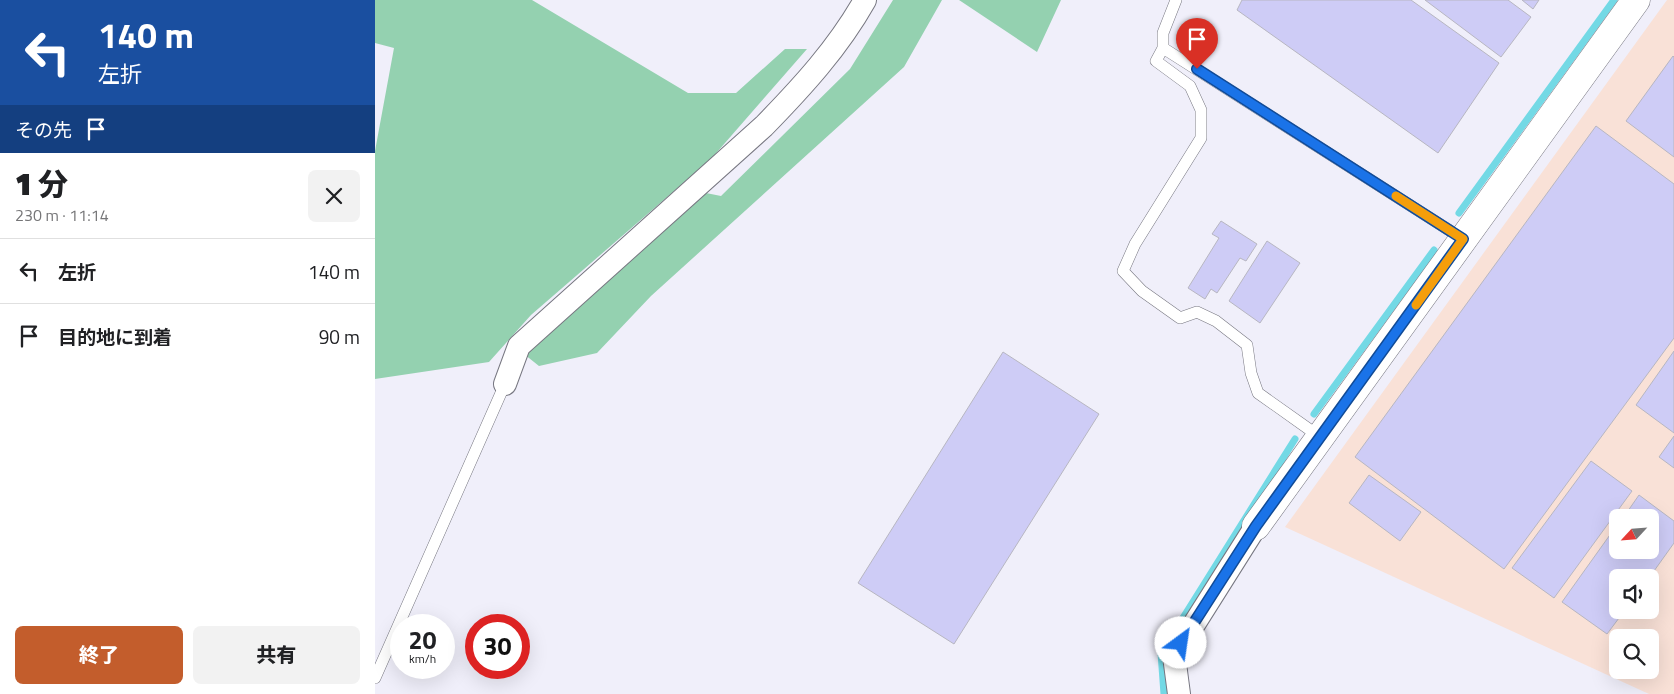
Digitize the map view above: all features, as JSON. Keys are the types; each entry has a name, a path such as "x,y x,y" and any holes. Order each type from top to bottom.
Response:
{"street":[{"path":"505,384 519,346 771,119 799,91 826,59 854,20 865,0"},
{"path":"1179,694 1174,656 1256,526 1636,0"}],"lane":[{"path":"1176,0 1163,33 1163,48 1156,61 1190,86 1201,110 1201,138 1135,244 1123,271 1142,291 1180,318 1197,312 1216,321 1247,345 1251,373 1257,393 1320,438"},
{"path":"1163,48 1463,239"},
{"path":"375,678 505,384"}],"shaded area":[{"path":"1667,0 1674,0 1674,694 1649,694 1616,679 1659,679 1659,629 1609,629 1609,676 1285,527"}],"green space":[{"path":"375,0 532,0 688,93 736,93 785,49 807,49 711,159 531,315 489,362 375,379 375,151 394,48 375,43"},
{"path":"893,0 942,0 904,67 651,296 597,353 539,366 524,354 701,192 721,196 850,69"},
{"path":"959,0 1061,0 1037,52"}],"building":[{"path":"1242,0 1411,0 1499,63 1438,153 1237,10"},
{"path":"1425,0 1508,0 1531,17 1501,57"},
{"path":"1522,0 1539,0 1533,9"},
{"path":"1674,57 1674,157 1626,121"},
{"path":"1596,126 1674,184 1674,338 1504,569 1355,457"},
{"path":"1221,221 1257,244 1246,261 1240,258 1217,293 1211,289 1205,299 1188,288 1219,238 1212,234"},
{"path":"1267,241 1300,263 1260,323 1229,301"},
{"path":"1674,351 1674,433 1636,405"},
{"path":"1003,352 1099,414 954,644 858,583"},
{"path":"1674,436 1674,468 1659,457"},
{"path":"1591,461 1632,491 1619,509 1609,509 1609,523 1554,598 1512,568"},
{"path":"1369,475 1421,512 1400,541 1349,503"},
{"path":"1639,495 1658,509 1629,509"},
{"path":"1659,510 1674,521 1674,543 1655,569 1609,569 1609,619 1618,619 1607,634 1562,602 1609,536 1609,559 1659,559"}],"waterway":[{"path":"1459,213 1614,0"},
{"path":"1314,414 1434,250"},
{"path":"1164,694 1161,653 1295,439"}],"slow traffic":[{"path":"1396,196 1463,239 1416,305"}],"route":[{"path":"1181,643 1256,526 1463,239 1197,69"}]}
